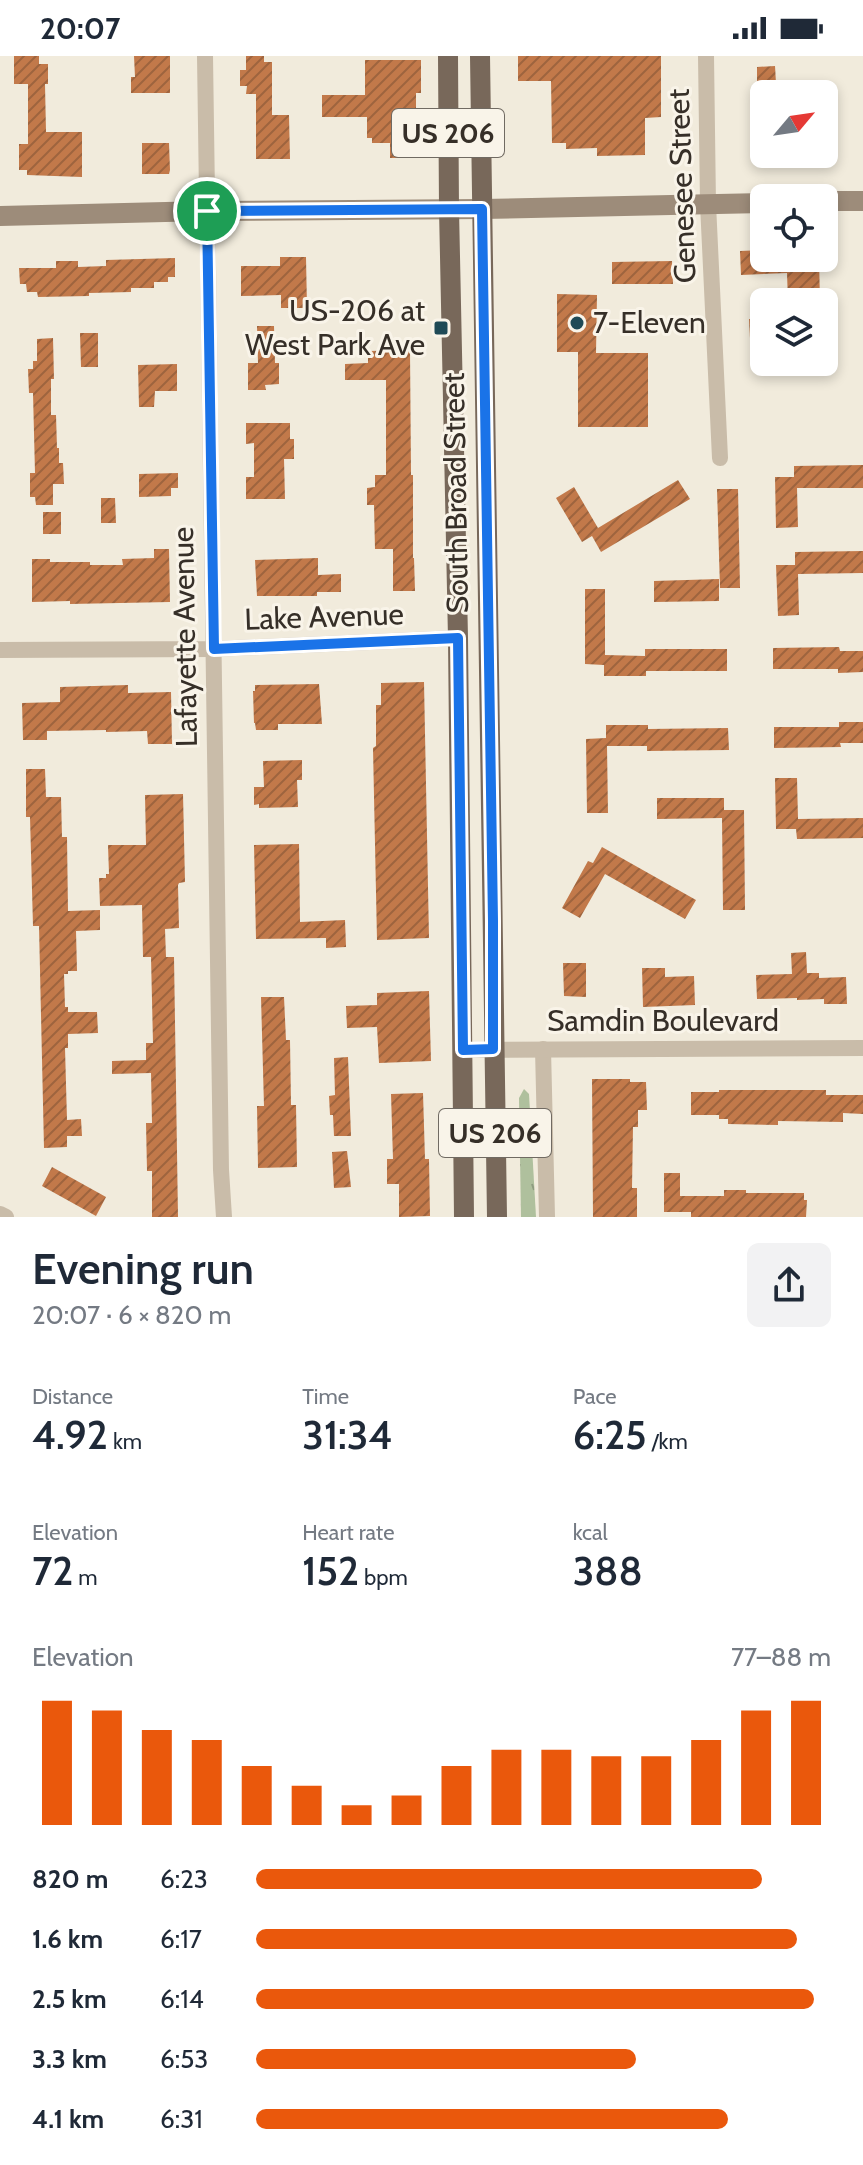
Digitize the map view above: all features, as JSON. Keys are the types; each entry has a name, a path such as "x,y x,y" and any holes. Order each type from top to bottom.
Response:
{"main road":[{"name":"South Broad Street","path":"448,56 464,1217"},
{"name":"South Broad Street","path":"480,56 497,1217"}],"street":[{"name":"Lafayette Avenue","path":"205,56 224,1217"},
{"name":"Genesee Street","path":"706,56 708,204 720,458"},
{"path":"838,201 863,201"},
{"path":"0,216 750,203"},
{"name":"Lake Avenue","path":"0,650 214,649 458,638"},
{"name":"Samdin Boulevard","path":"463,1050 863,1048"},
{"path":"543,1049 547,1217"},
{"path":"0,1214 6,1217"}],"green space":[{"path":"524,1089 529,1094 536,1217 521,1217 519,1098"}],"building":[{"path":"14,56 39,56 39,64 48,64 48,84 45,84 46,132 82,132 82,177 27,175 27,170 19,170 19,144 28,144 28,84 14,84"},
{"path":"134,56 170,56 170,93 131,93 131,77 135,77"},
{"path":"246,56 264,56 264,62 272,62 272,115 289,115 290,159 256,159 256,94 246,94 247,86 240,86 240,70 246,70"},
{"path":"518,56 661,56 661,117 645,118 645,155 597,156 597,148 566,149 566,143 552,143 551,81 518,81"},
{"path":"365,60 421,60 421,93 416,93 416,146 407,146 407,158 390,158 390,143 372,143 372,138 367,138 367,117 322,117 322,95 365,95"},
{"path":"775,66 776,80 757,80 757,67"},
{"path":"142,143 169,143 169,174 142,174"},
{"path":"740,251 750,251 750,272 819,272 820,288 788,288 787,273 741,275"},
{"path":"280,257 306,257 307,308 281,308 281,295 241,296 241,266 280,266"},
{"path":"175,258 175,277 168,277 168,282 154,282 154,288 131,288 131,292 38,297 37,292 27,292 26,284 20,284 19,268 56,268 56,261 78,261 78,267 106,266 106,260"},
{"path":"672,261 673,284 612,284 612,262"},
{"path":"557,294 597,295 596,353 648,353 648,427 578,427 578,352 557,352"},
{"path":"257,326 274,326 279,384 265,385 266,390 248,390 248,363 258,363"},
{"path":"80,333 98,333 98,367 81,367"},
{"path":"53,338 51,415 56,415 57,448 59,463 63,463 64,484 53,484 53,505 36,505 35,497 30,497 30,473 35,473 33,393 29,393 28,369 33,369 33,361 37,361 37,339"},
{"path":"410,350 415,591 393,591 393,549 375,549 374,505 367,505 367,488 375,487 375,475 386,475 386,380 345,380 345,364 368,363 368,351"},
{"path":"177,364 177,391 155,391 154,407 139,407 138,365"},
{"path":"246,423 290,423 294,459 284,459 285,499 246,499 246,477 254,477 254,443 246,444"},
{"path":"863,465 863,488 797,488 798,527 776,528 775,477 794,477 794,466"},
{"path":"178,473 178,488 171,488 171,496 139,497 139,474"},
{"path":"678,480 690,499 601,552 592,536 582,542 556,498 574,487 598,528"},
{"path":"717,489 738,489 740,588 720,588"},
{"path":"101,498 115,498 116,523 101,523"},
{"path":"43,512 61,512 61,534 43,534"},
{"path":"154,549 169,549 170,602 32,602 32,559 123,565 122,559 154,558"},
{"path":"863,551 863,573 798,574 799,615 778,616 776,565 795,565 795,552"},
{"path":"318,558 318,575 341,574 341,592 317,592 317,596 257,596 255,560"},
{"path":"719,579 719,601 654,602 654,581"},
{"path":"585,589 605,589 605,655 645,656 645,649 727,649 727,671 646,671 646,676 604,676 604,665 585,664"},
{"path":"839,647 840,651 863,651 863,672 773,669 773,648"},
{"path":"424,682 429,938 377,940 373,748 376,746 376,705 381,705 381,683"},
{"path":"319,684 322,724 278,724 278,730 256,730 255,685"},
{"path":"128,685 128,693 171,692 172,744 148,744 147,731 47,731 47,740 23,740 22,703 60,702 60,687"},
{"path":"839,722 863,722 863,743 840,743 841,747 774,748 774,727 839,727"},
{"path":"606,725 648,725 648,729 728,728 729,750 647,751 647,746 607,746 608,813 587,813 586,739 606,738"},
{"path":"302,760 302,780 297,780 298,807 259,808 259,804 254,805 254,787 264,787 263,761"},
{"path":"26,769 45,769 46,797 61,797 62,837 67,837 68,911 100,910 100,930 76,931 77,971 64,974 65,1007 68,1007 68,1012 97,1012 98,1033 68,1034 68,1048 65,1048 67,1120 81,1119 82,1136 67,1136 67,1147 44,1148 39,926 33,926"},
{"path":"775,778 797,778 798,819 863,818 863,838 797,839 796,829 776,829"},
{"path":"183,794 185,882 178,885 179,928 165,929 166,957 174,957 178,1217 152,1217 152,1171 147,1171 146,1123 152,1123 151,1073 112,1074 112,1061 146,1060 146,1043 153,1043 151,957 143,957 142,905 100,906 99,878 106,878 109,874 108,845 146,845 145,795"},
{"path":"657,798 724,798 724,810 744,810 745,910 723,910 722,818 657,819"},
{"path":"299,844 300,922 345,920 346,947 326,948 326,938 256,939 254,845"},
{"path":"602,847 696,900 685,919 605,874 580,918 562,908 588,861 593,863"},
{"path":"806,952 807,973 819,973 819,978 846,977 847,1004 824,1004 824,999 757,999 756,975 792,974 791,953"},
{"path":"563,963 586,963 586,997 564,996"},
{"path":"642,968 665,968 665,977 694,976 695,1005 643,1007"},
{"path":"429,991 431,1061 379,1063 377,1027 347,1028 346,1006 377,1005 377,993"},
{"path":"261,997 284,997 286,1040 290,1040 291,1105 296,1105 297,1167 258,1168 257,1106 264,1106"},
{"path":"348,1057 351,1136 334,1136 329,1096 335,1095 334,1058"},
{"path":"592,1079 646,1082 647,1110 638,1110 638,1127 633,1127 632,1188 637,1188 637,1217 593,1217"},
{"path":"826,1090 826,1095 863,1095 863,1114 843,1113 843,1122 778,1121 778,1125 728,1124 728,1119 719,1119 719,1115 691,1115 691,1092"},
{"path":"423,1093 430,1216 399,1217 399,1184 387,1184 387,1159 393,1159 391,1094"},
{"path":"347,1151 351,1187 334,1188 332,1152"},
{"path":"52,1167 106,1197 96,1216 42,1186"},
{"path":"664,1173 680,1173 680,1196 724,1196 724,1190 804,1193 804,1200 807,1200 806,1217 691,1217 691,1212 664,1212"}],"place":[{"name":"7-Eleven","path":"577,323"},
{"name":"US-206 at West Park Ave","path":"441,328"}],"route":[{"path":"482,209 493,1049 463,1050 458,638 214,649 207,211 482,209"}]}
